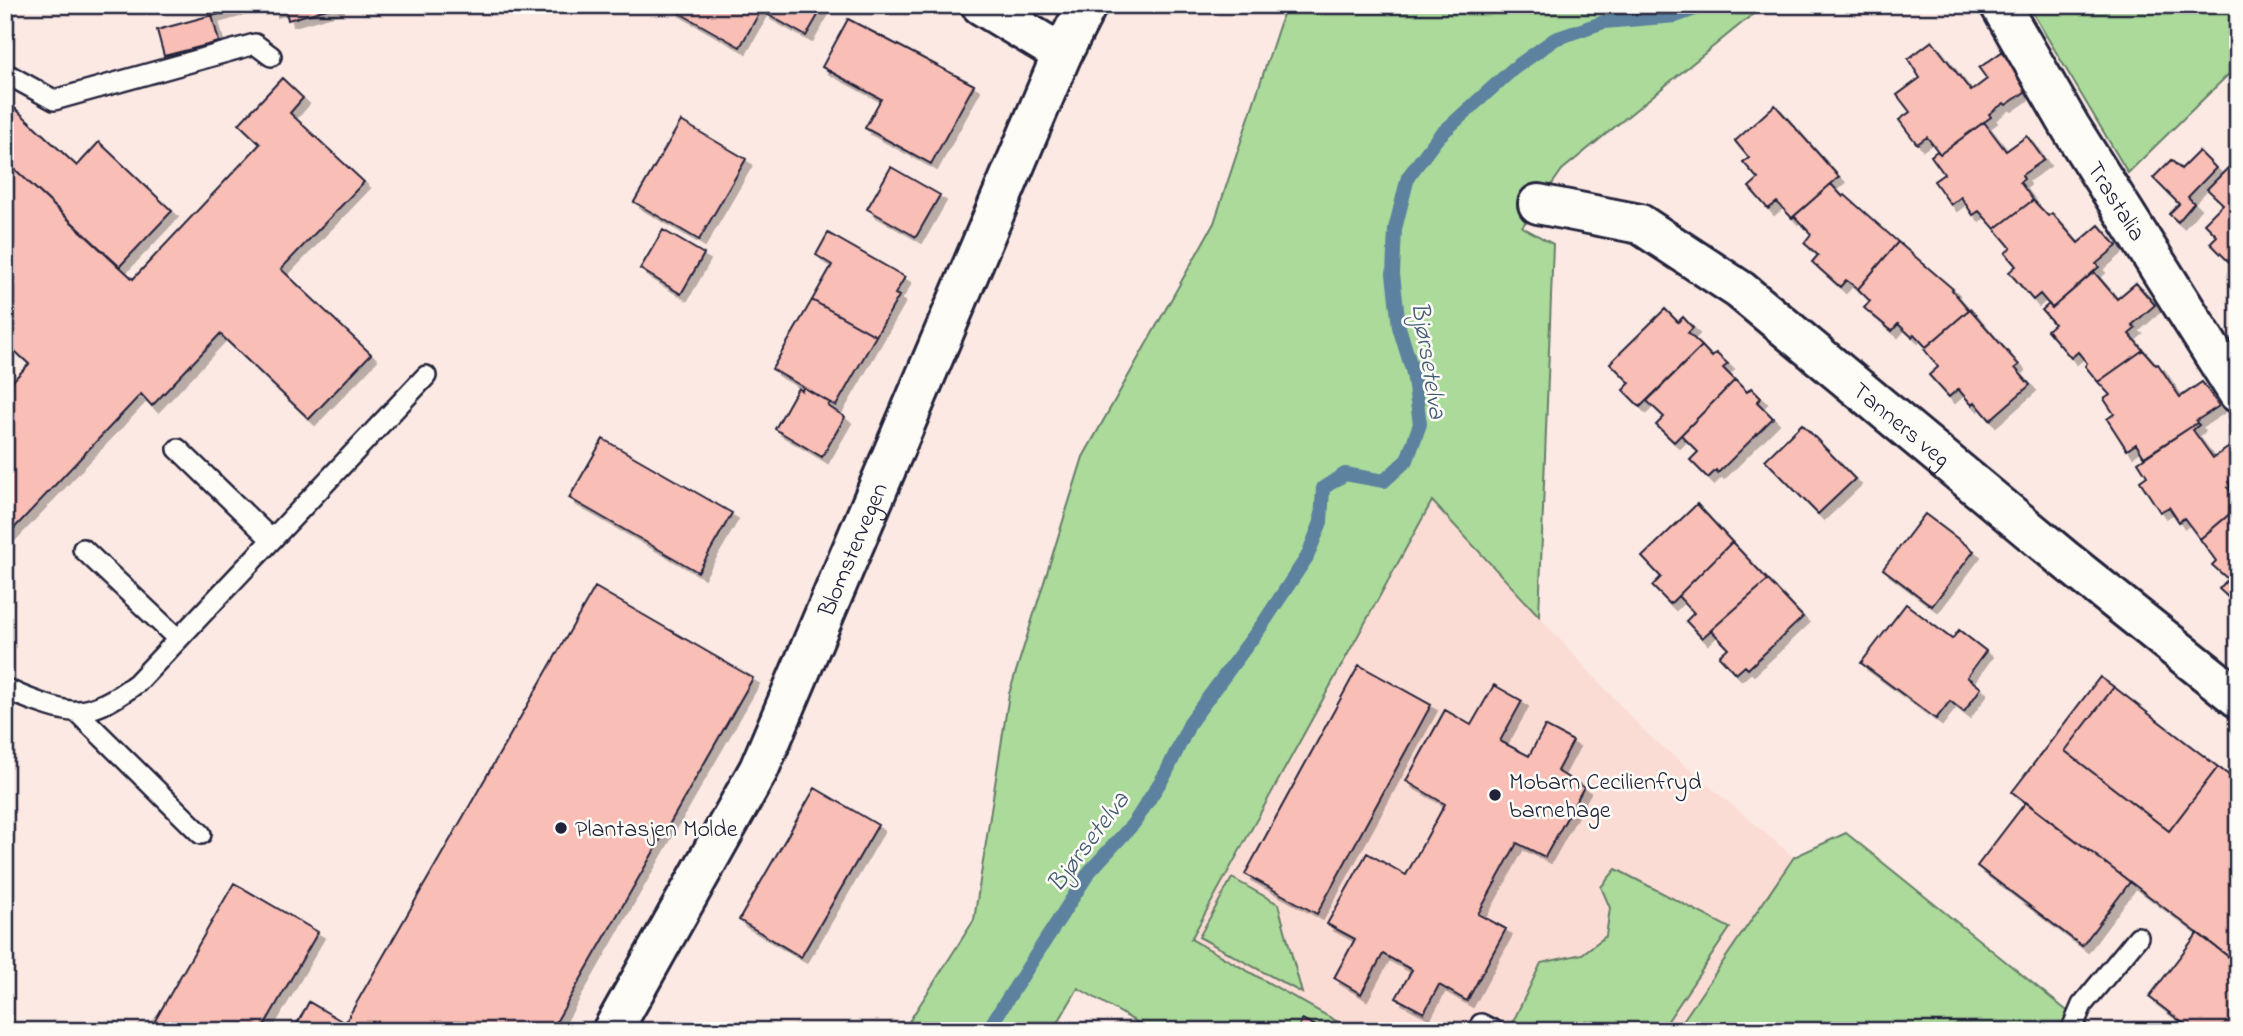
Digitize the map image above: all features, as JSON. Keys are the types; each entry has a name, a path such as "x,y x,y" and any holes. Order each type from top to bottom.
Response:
{"street":[{"path":"981,5 1062,54"},
{"name":"Blomstervegen","path":"612,1031 759,769 1062,54 1087,5"},
{"name":"Trastalia","path":"2000,5 2071,128 2238,393"},
{"name":"Tanners veg","path":"1538,204 1640,224 1740,290 2064,559 2238,698"}],"lane":[{"path":"5,73 54,100 255,44 271,56"},
{"path":"77,712 117,699 136,682 426,376"},
{"path":"178,449 272,540"},
{"path":"83,549 178,639"},
{"path":"5,688 22,698 77,712 201,834"},
{"path":"2071,1031 2082,1004 2138,936"}],"shaded area":[{"name":"Mobarn Cecilienfryd barnehage","path":"1432,501 1645,732 1794,857 1676,1031 1354,1031 1190,939"}],"green space":[{"path":"1286,5 1764,5 1562,170 1522,227 1553,244 1539,616 1432,501 1191,939 1354,1031 1152,1031 1078,988 1053,1031 903,1031 974,920 1009,694 1083,457 1214,223"},
{"path":"2028,5 2238,5 2238,65 2128,173"},
{"path":"1846,833 2092,1031 1676,1031 1794,857"},
{"path":"1616,869 1730,928 1661,1031 1522,1031 1511,1026 1541,963 1582,954 1606,936 1610,908 1601,887"},
{"path":"1232,878 1278,904 1302,993 1199,937"}],"building":[{"path":"206,5 252,5 209,16"},
{"path":"271,5 338,6 288,20 285,7 272,11"},
{"path":"677,5 764,5 740,47 674,10"},
{"path":"769,5 824,5 806,36 765,13"},
{"path":"212,15 219,42 164,56 157,30"},
{"path":"848,19 974,85 931,164 865,128 881,99 822,67"},
{"path":"1932,41 1971,91 1987,79 1979,68 2006,49 2032,87 2006,105 2004,103 1989,114 1991,117 1940,154 1927,137 1917,144 1899,120 1910,112 1897,95 1920,78 1908,59"},
{"path":"282,78 303,98 290,113 364,182 281,269 371,354 309,419 220,334 152,406 141,394 5,538 5,389 29,364 5,342 5,160 133,279 260,144 239,124"},
{"path":"5,99 77,166 99,142 172,211 119,267 5,160"},
{"path":"1775,105 1839,177 1792,218 1777,202 1768,209 1749,187 1758,179 1743,162 1749,158 1735,141"},
{"path":"681,121 746,159 699,240 634,202"},
{"path":"1984,122 2006,151 2027,136 2044,160 2022,175 2024,179 2020,182 2033,200 1995,229 1979,211 1973,215 1961,197 1951,205 1934,181 1944,174 1931,156 1937,151 1940,154"},
{"path":"2199,151 2216,168 2188,197 2194,203 2178,222 2169,214 2179,204 2153,178 2171,160 2181,169"},
{"path":"891,167 940,195 916,237 867,209"},
{"path":"2228,168 2238,178 2236,269 2210,243 2217,236 2204,223 2223,204 2207,189"},
{"path":"1831,184 1898,242 1858,289 1846,280 1840,287 1812,262 1818,255 1804,243 1811,234 1794,216"},
{"path":"2033,200 2048,216 2052,213 2078,243 2099,225 2117,246 2096,264 2099,267 2052,308 2040,294 2033,300 2009,272 2016,266 2005,253 2011,248 1995,229"},
{"path":"663,230 704,254 681,294 640,269"},
{"path":"828,233 905,277 895,294 899,296 876,336 812,300 832,265 816,255"},
{"path":"1898,242 1953,289 1969,310 1926,347 1914,334 1912,337 1898,324 1892,331 1864,308 1870,301 1858,289"},
{"path":"2094,272 2117,299 2136,283 2155,305 2132,325 2136,328 2129,334 2143,350 2098,382 2078,352 2071,358 2047,330 2054,324 2042,310 2049,304 2052,308"},
{"path":"812,300 876,336 836,406 772,369"},
{"path":"1665,309 1678,322 1683,317 1693,328 1688,333 1702,346 1640,407 1623,390 1630,383 1610,363"},
{"path":"1970,309 2019,365 2015,368 2030,385 1990,420 1975,402 1972,405 1958,389 1949,397 1929,375 1938,367 1924,349"},
{"path":"2238,333 2238,351 2229,342"},
{"path":"1702,346 1712,357 1716,353 1728,364 1723,368 1735,380 1674,442 1656,425 1664,417 1647,401"},
{"path":"2143,350 2158,364 2180,397 2202,382 2219,406 2144,457 2136,444 2127,450 2107,419 2114,414 2104,399 2110,395 2098,382"},
{"path":"1735,380 1747,392 1751,388 1761,398 1757,402 1773,418 1718,473 1716,470 1708,478 1690,460 1698,452 1681,435"},
{"path":"803,387 830,403 828,406 845,417 822,457 775,429 798,388 802,391"},
{"path":"2197,423 2199,425 2193,430 2213,458 2234,444 2238,450 2238,475 2228,482 2231,487 2228,488 2238,501 2238,507 2200,539 2184,518 2179,522 2169,507 2160,512 2140,481 2147,476 2138,462"},
{"path":"1802,424 1855,479 1818,514 1765,460"},
{"path":"603,439 732,513 698,572 569,498"},
{"path":"1697,504 1732,542 1670,604 1652,586 1661,577 1642,557"},
{"path":"2238,507 2238,606 2219,589 2228,579 2212,565 2216,561 2200,539"},
{"path":"1925,514 1974,551 1932,606 1883,569"},
{"path":"1732,542 1768,580 1702,638 1686,621 1694,613 1678,596"},
{"path":"1768,580 1803,617 1748,669 1745,666 1736,674 1719,656 1728,648 1711,630"},
{"path":"595,587 753,678 551,1031 293,1031 309,1002 345,1023"},
{"path":"1906,604 1952,639 1959,630 1986,651 1967,677 1981,688 1964,712 1950,701 1936,719 1861,663"},
{"path":"1359,665 1431,705 1317,914 1245,874"},
{"path":"2100,677 2114,687 2065,751 2169,831 2218,767 2238,782 2238,964 2012,792"},
{"path":"1494,685 1522,701 1500,741 1529,756 1545,726 1573,741 1557,771 1584,787 1545,857 1517,843 1478,914 1506,929 1467,1001 1439,985 1424,1013 1396,998 1412,970 1383,954 1361,994 1334,978 1355,939 1327,924 1367,853 1406,875 1445,804 1406,781 1445,710 1471,725"},
{"path":"2114,687 2218,767 2169,831 2065,751"},
{"path":"815,788 878,825 801,957 739,920"},
{"path":"2026,802 2130,882 2082,946 1977,866"},
{"path":"234,883 318,932 261,1031 149,1031"},
{"path":"2198,933 2238,964 2238,1031 2193,1031 2149,997"},
{"path":"1302,1019 1326,1031 1297,1031"}],"waterway":[{"name":"Bjørsetelva","path":"987,1031 1090,871 1134,823 1166,773 1191,721 1262,625 1307,557 1321,522 1323,488 1345,474 1384,481 1407,460 1420,424 1413,373 1399,327 1393,274 1395,229 1408,177 1439,136 1513,69 1555,39 1604,22 1676,16 1706,5"}],"place":[{"name":"Mobarn Cecilienfryd barnehage","path":"1495,795"},
{"name":"Plantasjen Molde","path":"561,828"}]}
